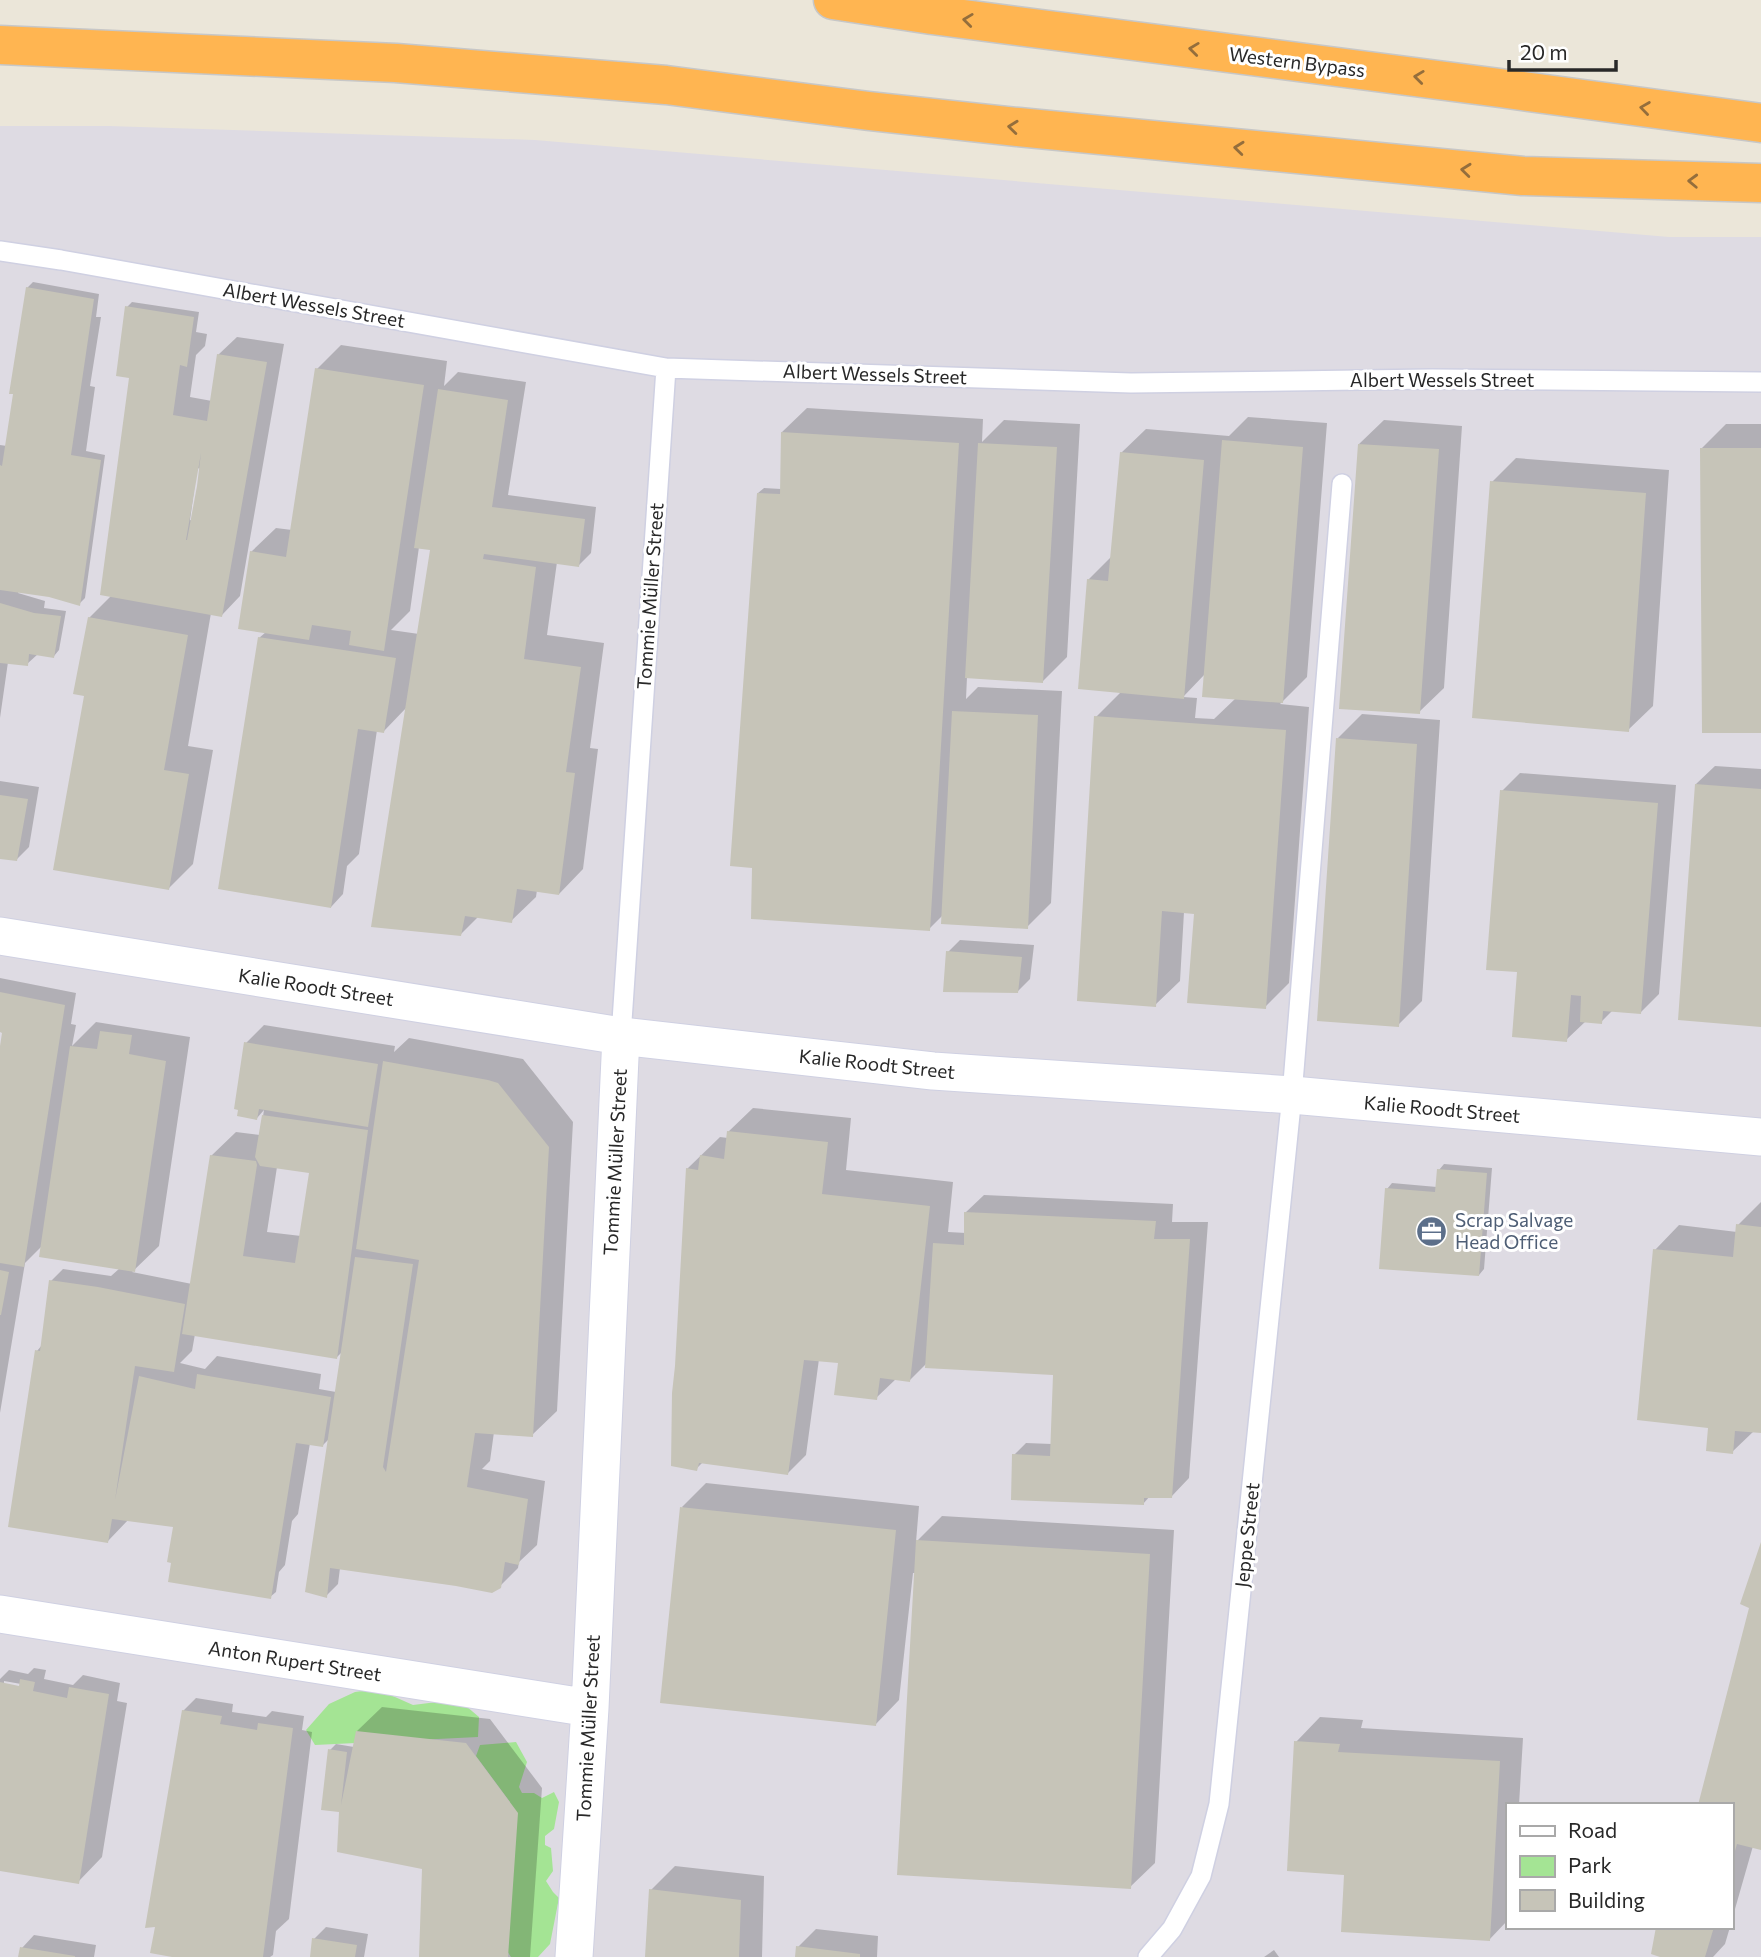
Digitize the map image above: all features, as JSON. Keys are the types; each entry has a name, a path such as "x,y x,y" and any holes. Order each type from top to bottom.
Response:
{"highway":[{"name":"Western Bypass","path":"833,0 1761,123"},
{"path":"0,45 423,65 666,85 1018,127 1523,176 1761,183"}],"street":[{"name":"Kalie Roodt Street","path":"0,936 621,1036 933,1071 1292,1095 1761,1137"},
{"name":"Tommie Müller Street","path":"574,1957 590,1708 621,1036"},
{"name":"Anton Rupert Street","path":"0,1614 590,1708"}],"lane":[{"name":"Albert Wessels Street","path":"0,251 666,368 1131,383 1432,379 1761,383"},
{"name":"Tommie Müller Street","path":"621,1036 666,368"},
{"name":"Jeppe Street","path":"1148,1957 1172,1929 1201,1876 1219,1804 1292,1095 1342,484"}],"shaded area":[{"path":"0,126 109,126 535,140 1669,237 1761,237 1761,1957 0,1957"}],"green space":[{"path":"377,1689 413,1705 437,1702 466,1706 479,1717 478,1737 315,1745 306,1730 329,1704 355,1692"},
{"path":"516,1742 527,1762 519,1787 522,1793 534,1793 542,1798 554,1792 559,1802 554,1829 545,1836 545,1845 551,1848 553,1871 546,1881 559,1898 550,1944 538,1957 511,1957 498,1937 510,1802 476,1756 480,1745"}],"building":[{"path":"26,287 94,299 71,455 101,460 80,606 49,597 0,590 0,465 2,466 13,394 9,394"},
{"path":"125,306 194,317 187,367 180,365 173,415 207,421 217,354 267,362 222,617 100,595 129,378 116,376","holes":["201,453 187,540 186,540"]},
{"path":"315,368 424,385 384,651 349,645 351,631 312,625 309,640 238,629 250,551 286,557"},
{"path":"438,389 508,400 492,507 585,519 579,567 484,554 483,559 536,567 524,659 581,667 566,772 575,773 559,895 517,889 512,923 465,916 461,936 371,927 430,550 414,548"},
{"path":"781,432 959,443 930,931 751,919 752,868 730,866 757,493 780,494"},
{"path":"1222,440 1303,447 1283,703 1202,697"},
{"path":"978,443 1057,447 1043,683 965,678"},
{"path":"1358,444 1439,449 1420,714 1339,709"},
{"path":"1700,448 1761,448 1761,733 1702,733"},
{"path":"1120,452 1204,460 1184,699 1078,689 1087,579 1108,581"},
{"path":"1490,481 1646,493 1629,732 1472,718"},
{"path":"0,603 34,613 61,616 54,658 29,654 28,666 0,663"},
{"path":"88,617 188,635 164,770 189,774 169,890 53,870 84,696 73,694"},
{"path":"258,637 396,658 384,733 358,729 331,908 218,889"},
{"path":"952,711 1038,715 1028,929 941,924"},
{"path":"1094,716 1286,730 1266,1009 1187,1003 1194,914 1162,911 1156,1007 1077,1001"},
{"path":"1336,738 1417,744 1399,1027 1317,1021"},
{"path":"1695,784 1761,789 1761,1027 1678,1020"},
{"path":"1500,790 1658,803 1641,1014 1603,1011 1602,1024 1580,1022 1581,996 1571,995 1567,1042 1512,1037 1517,972 1486,970"},
{"path":"0,795 28,799 17,861 0,859"},
{"path":"946,951 1022,957 1018,993 943,992"},
{"path":"0,992 65,1005 24,1267 0,1263"},
{"path":"100,1031 132,1035 129,1054 166,1061 135,1272 39,1257 70,1046 97,1049"},
{"path":"244,1042 378,1064 368,1127 259,1109 257,1120 237,1116 238,1110 234,1109"},
{"path":"383,1061 498,1083 549,1147 533,1437 475,1433 467,1487 528,1499 519,1565 505,1562 501,1588 492,1593 330,1568 327,1598 305,1592 355,1257 413,1264 383,1467 386,1472 419,1260 356,1249"},
{"path":"262,1115 368,1130 337,1359 182,1334 210,1155 256,1161 243,1256 295,1263 309,1173 260,1166 255,1157"},
{"path":"727,1131 828,1142 822,1194 930,1206 910,1382 880,1378 877,1400 834,1395 838,1363 804,1360 788,1475 699,1463 697,1471 671,1466 672,1393 686,1168 698,1170 700,1155 724,1159"},
{"name":"Scrap Salvage Head Office","path":"1437,1169 1487,1173 1479,1276 1379,1269 1385,1188 1435,1192"},
{"path":"964,1212 1156,1221 1154,1239 1190,1239 1172,1498 1144,1498 1144,1505 1011,1500 1012,1454 1050,1456 1053,1375 925,1368 933,1243 964,1245"},
{"path":"1736,1224 1761,1227 1761,1433 1735,1431 1733,1454 1706,1451 1708,1428 1637,1420 1653,1249 1733,1257"},
{"path":"0,1270 9,1272 1,1315 0,1315"},
{"path":"49,1280 185,1304 174,1372 135,1366 115,1500 139,1376 195,1389 197,1374 331,1397 323,1447 296,1443 271,1599 168,1582 171,1563 167,1562 173,1527 112,1519 108,1543 8,1527 35,1350 40,1351"},
{"path":"680,1507 896,1530 876,1726 660,1703"},
{"path":"916,1540 1150,1554 1131,1889 897,1875"},
{"path":"1761,1542 1761,1850 1737,1844 1733,1858 1733,1803 1699,1803 1749,1608 1740,1604"},
{"path":"20,1679 35,1682 33,1691 67,1698 69,1687 109,1694 79,1884 0,1871 0,1682 19,1686"},
{"path":"182,1710 222,1716 220,1724 257,1730 258,1723 293,1728 263,1957 172,1957 150,1953 155,1927 145,1928"},
{"path":"356,1731 466,1743 518,1813 508,1957 419,1957 422,1869 337,1852 339,1812 321,1810 328,1749 347,1752 341,1805"},
{"path":"1294,1741 1340,1744 1338,1752 1500,1761 1490,1941 1341,1932 1344,1875 1287,1871"},
{"path":"649,1889 741,1900 739,1957 645,1957"},
{"path":"1656,1929 1713,1929 1705,1957 1660,1957 1651,1954"},
{"path":"312,1938 357,1945 355,1957 310,1957"},
{"path":"796,1946 860,1954 860,1957 795,1957"},
{"path":"20,1947 75,1956 75,1957 18,1957"}],"place":[{"name":"Scrap Salvage Head Office","path":"1432,1231"}]}
